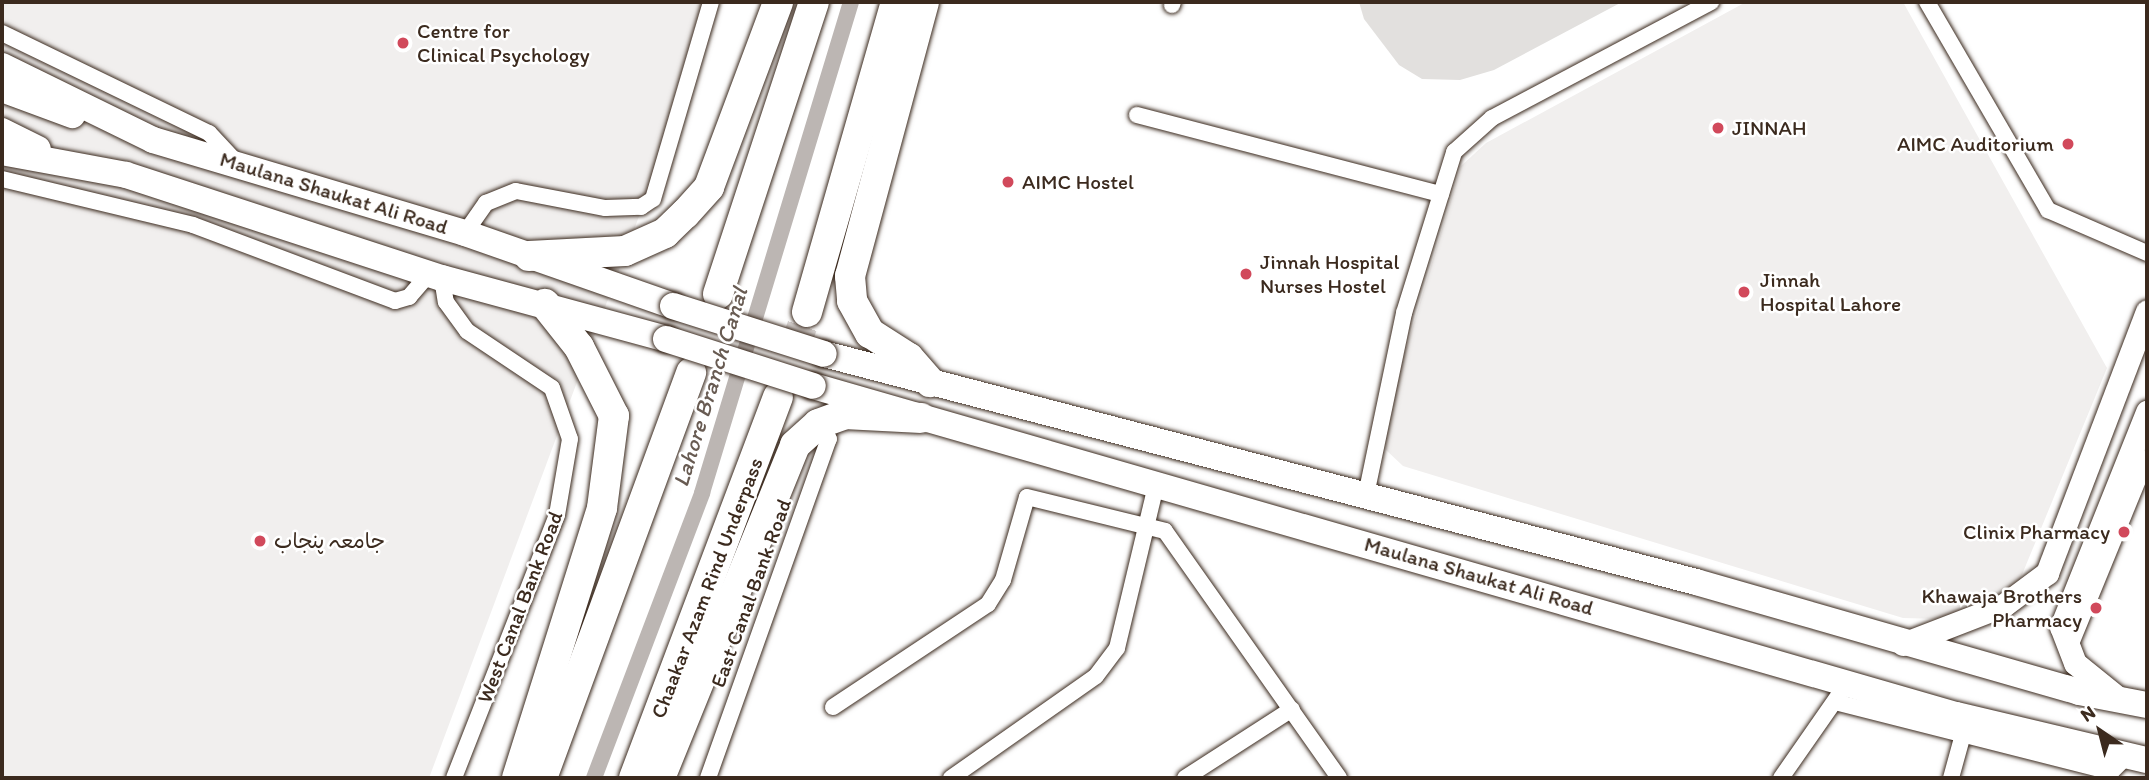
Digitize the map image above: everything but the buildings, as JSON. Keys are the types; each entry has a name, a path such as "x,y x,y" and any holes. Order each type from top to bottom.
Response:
{"highway":[{"path":"528,256 625,251 656,239 685,215 709,187 778,2"},
{"path":"718,294 814,2"},
{"path":"807,312 896,2"},
{"path":"924,2 850,276 852,301 870,333 909,358 930,382"},
{"path":"517,778 602,508 614,416 579,346 545,304"},
{"path":"542,778 691,373"},
{"name":"Chaakar Azam Rind Underpass","path":"634,778 778,397"},
{"path":"660,778 795,445 818,424 845,414 921,418"}],"main road":[{"name":"Maulana Shaukat Ali Road","path":"2,65 139,134 464,233 673,306 824,354 930,382"},
{"path":"2,89 139,134"},
{"path":"2,131 58,161"},
{"path":"2,152 125,175 436,276 545,304"},
{"name":"Maulana Shaukat Ali Road","path":"545,304 921,418 1354,539 1840,693 2138,757"},
{"path":"1903,644 2004,605 2047,573 2147,312"},
{"path":"930,382 1366,495 1903,644 2147,705"},
{"path":"2118,698 2067,653 2061,627 2134,487 2147,412"},
{"path":"1354,539 1366,495"}],"street":[{"path":"464,233 486,203 516,191 605,208 640,207 653,199 711,2"},
{"path":"1366,495 1404,313 1454,152 1492,118 1711,2"},
{"path":"1933,4 2048,210 2147,253"},
{"path":"2,33 209,133 238,163"},
{"path":"1137,115 1441,194"},
{"path":"2,179 194,225 396,301 409,297 436,276"},
{"name":"West Canal Bank Road","path":"436,276 446,302 467,331 552,388 570,439 557,515 454,778"},
{"name":"East Canal Bank Road","path":"708,778 829,439 818,424"},
{"path":"2134,487 2147,458"},
{"path":"951,778 1096,676 1117,648 1149,527 1157,482"},
{"path":"833,707 988,604 1003,580 1027,497 1165,531 1339,778"},
{"path":"1781,778 1840,693 1962,738 2063,771 2111,772 2138,757"},
{"path":"1185,778 1292,709"},
{"path":"1951,778 1962,738"}],"shaded area":[{"name":"جامعہ پنجاب","path":"2,2 703,2 647,195 429,778 2,778"},
{"path":"1359,2 1622,2 1494,70 1460,80 1422,79 1399,65 1364,19"},
{"name":"Jinnah Hospital Lahore","path":"1746,2 1903,2 2107,368 2019,582 1981,605 1939,619 1903,618 1403,466 1386,450 1383,426 1461,166 1486,143"}],"waterway":[{"name":"Lahore Branch Canal","path":"594,778 702,493 851,2"}],"tunnel":[{"path":"778,397 807,312"}],"place":[{"name":"Centre for Clinical Psychology","path":"403,43"},
{"name":"JINNAH","path":"1718,128"},
{"name":"AIMC Auditorium","path":"2068,144"},
{"name":"AIMC Hostel","path":"1008,182"},
{"name":"Jinnah Hospital Nurses Hostel","path":"1246,274"},
{"name":"Jinnah Hospital Lahore","path":"1744,292"},
{"name":"Clinix Pharmacy","path":"2124,532"},
{"name":"جامعہ پنجاب","path":"260,541"},
{"name":"Khawaja Brothers Pharmacy","path":"2096,608"}]}
